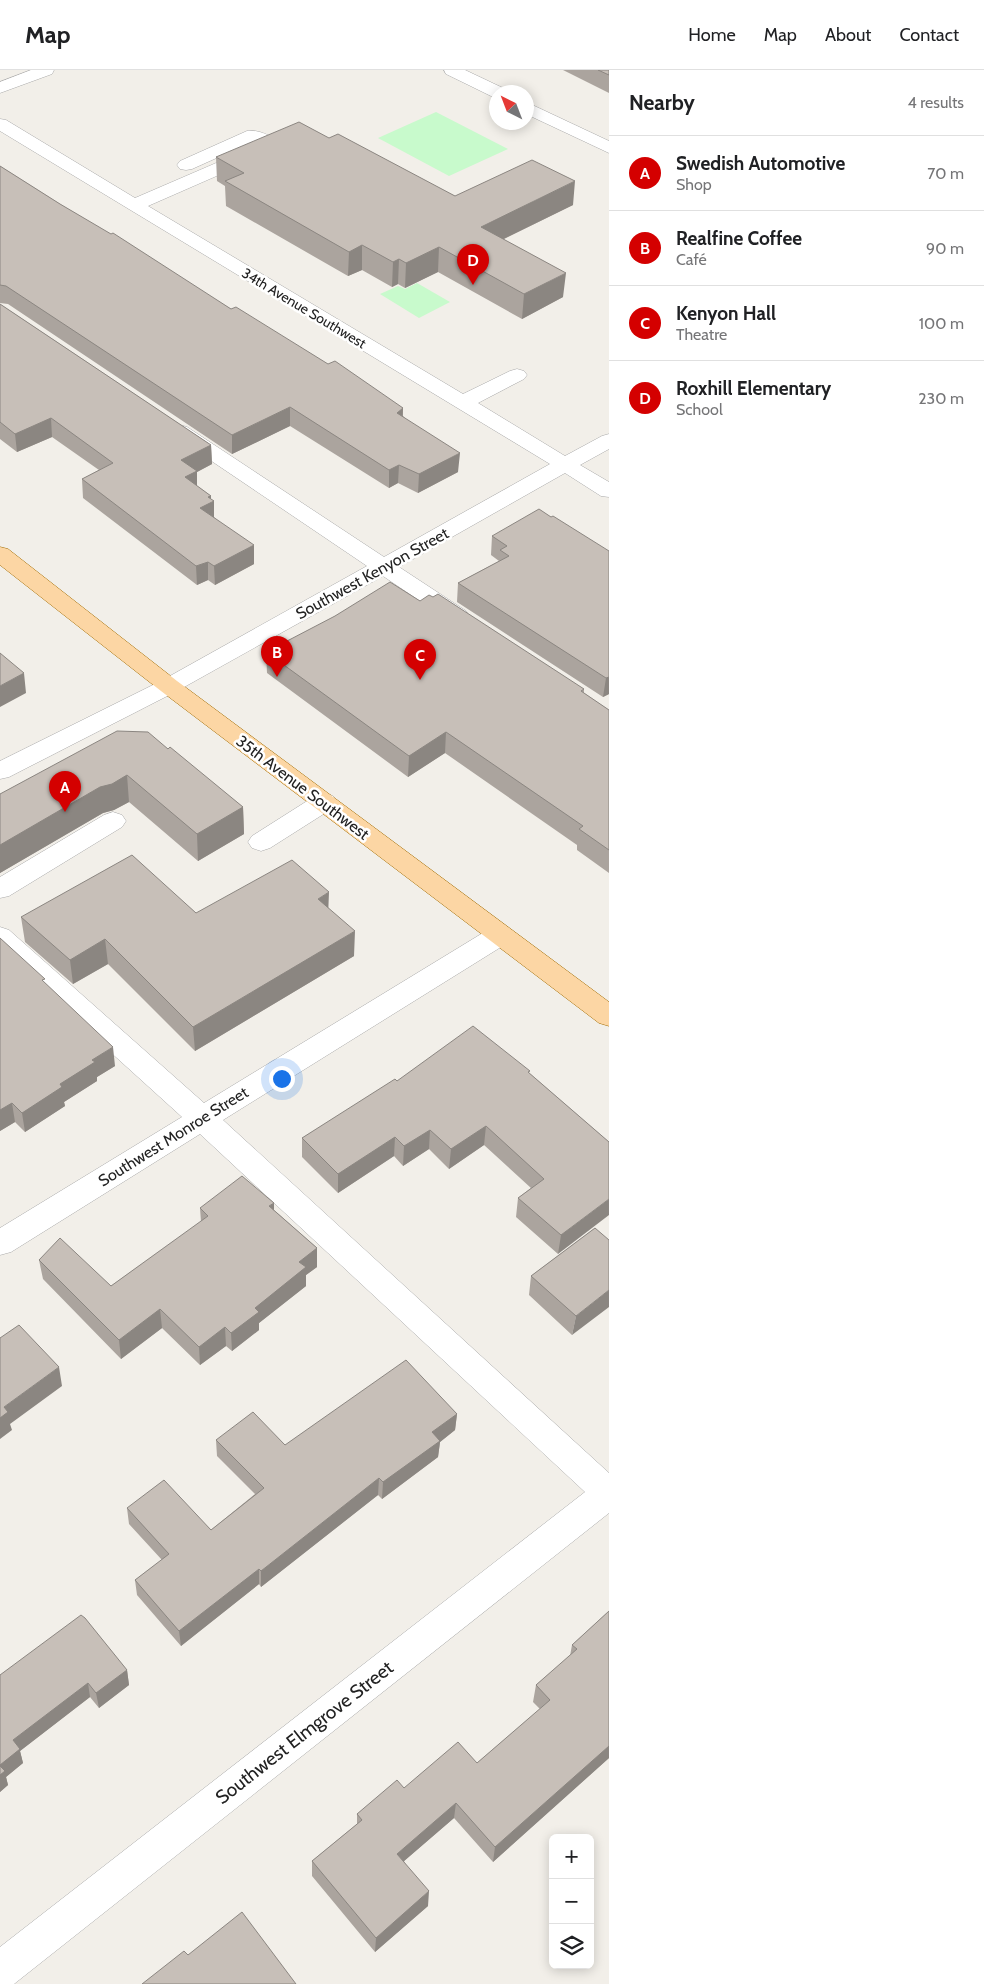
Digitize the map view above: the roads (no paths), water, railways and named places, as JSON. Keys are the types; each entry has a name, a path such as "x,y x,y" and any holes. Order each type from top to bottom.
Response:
{"main road":[{"name":"35th Avenue Southwest","path":"0,554 169,686 609,1016"}],"street":[{"path":"0,88 46,70"},
{"path":"452,70 489,88"},
{"path":"534,111 609,148"},
{"name":"34th Avenue Southwest","path":"0,124 609,491"},
{"path":"134,205 272,145 253,135 186,165"},
{"path":"462,403 518,375"},
{"path":"165,421 477,628"},
{"name":"Southwest Kenyon Street","path":"0,771 169,686 609,440"},
{"path":"261,842 324,802"},
{"path":"0,889 113,821"},
{"name":"Southwest Monroe Street","path":"0,1243 500,935"},
{"path":"0,938 202,1118 609,1493"},
{"name":"Southwest Elmgrove Street","path":"0,1971 609,1493"}],"place":[{"name":"Roxhill Elementary","path":"473,285"},
{"name":"Realfine Coffee","path":"277,677"},
{"name":"Kenyon Hall","path":"420,680"},
{"name":"Swedish Automotive","path":"65,812"}]}
